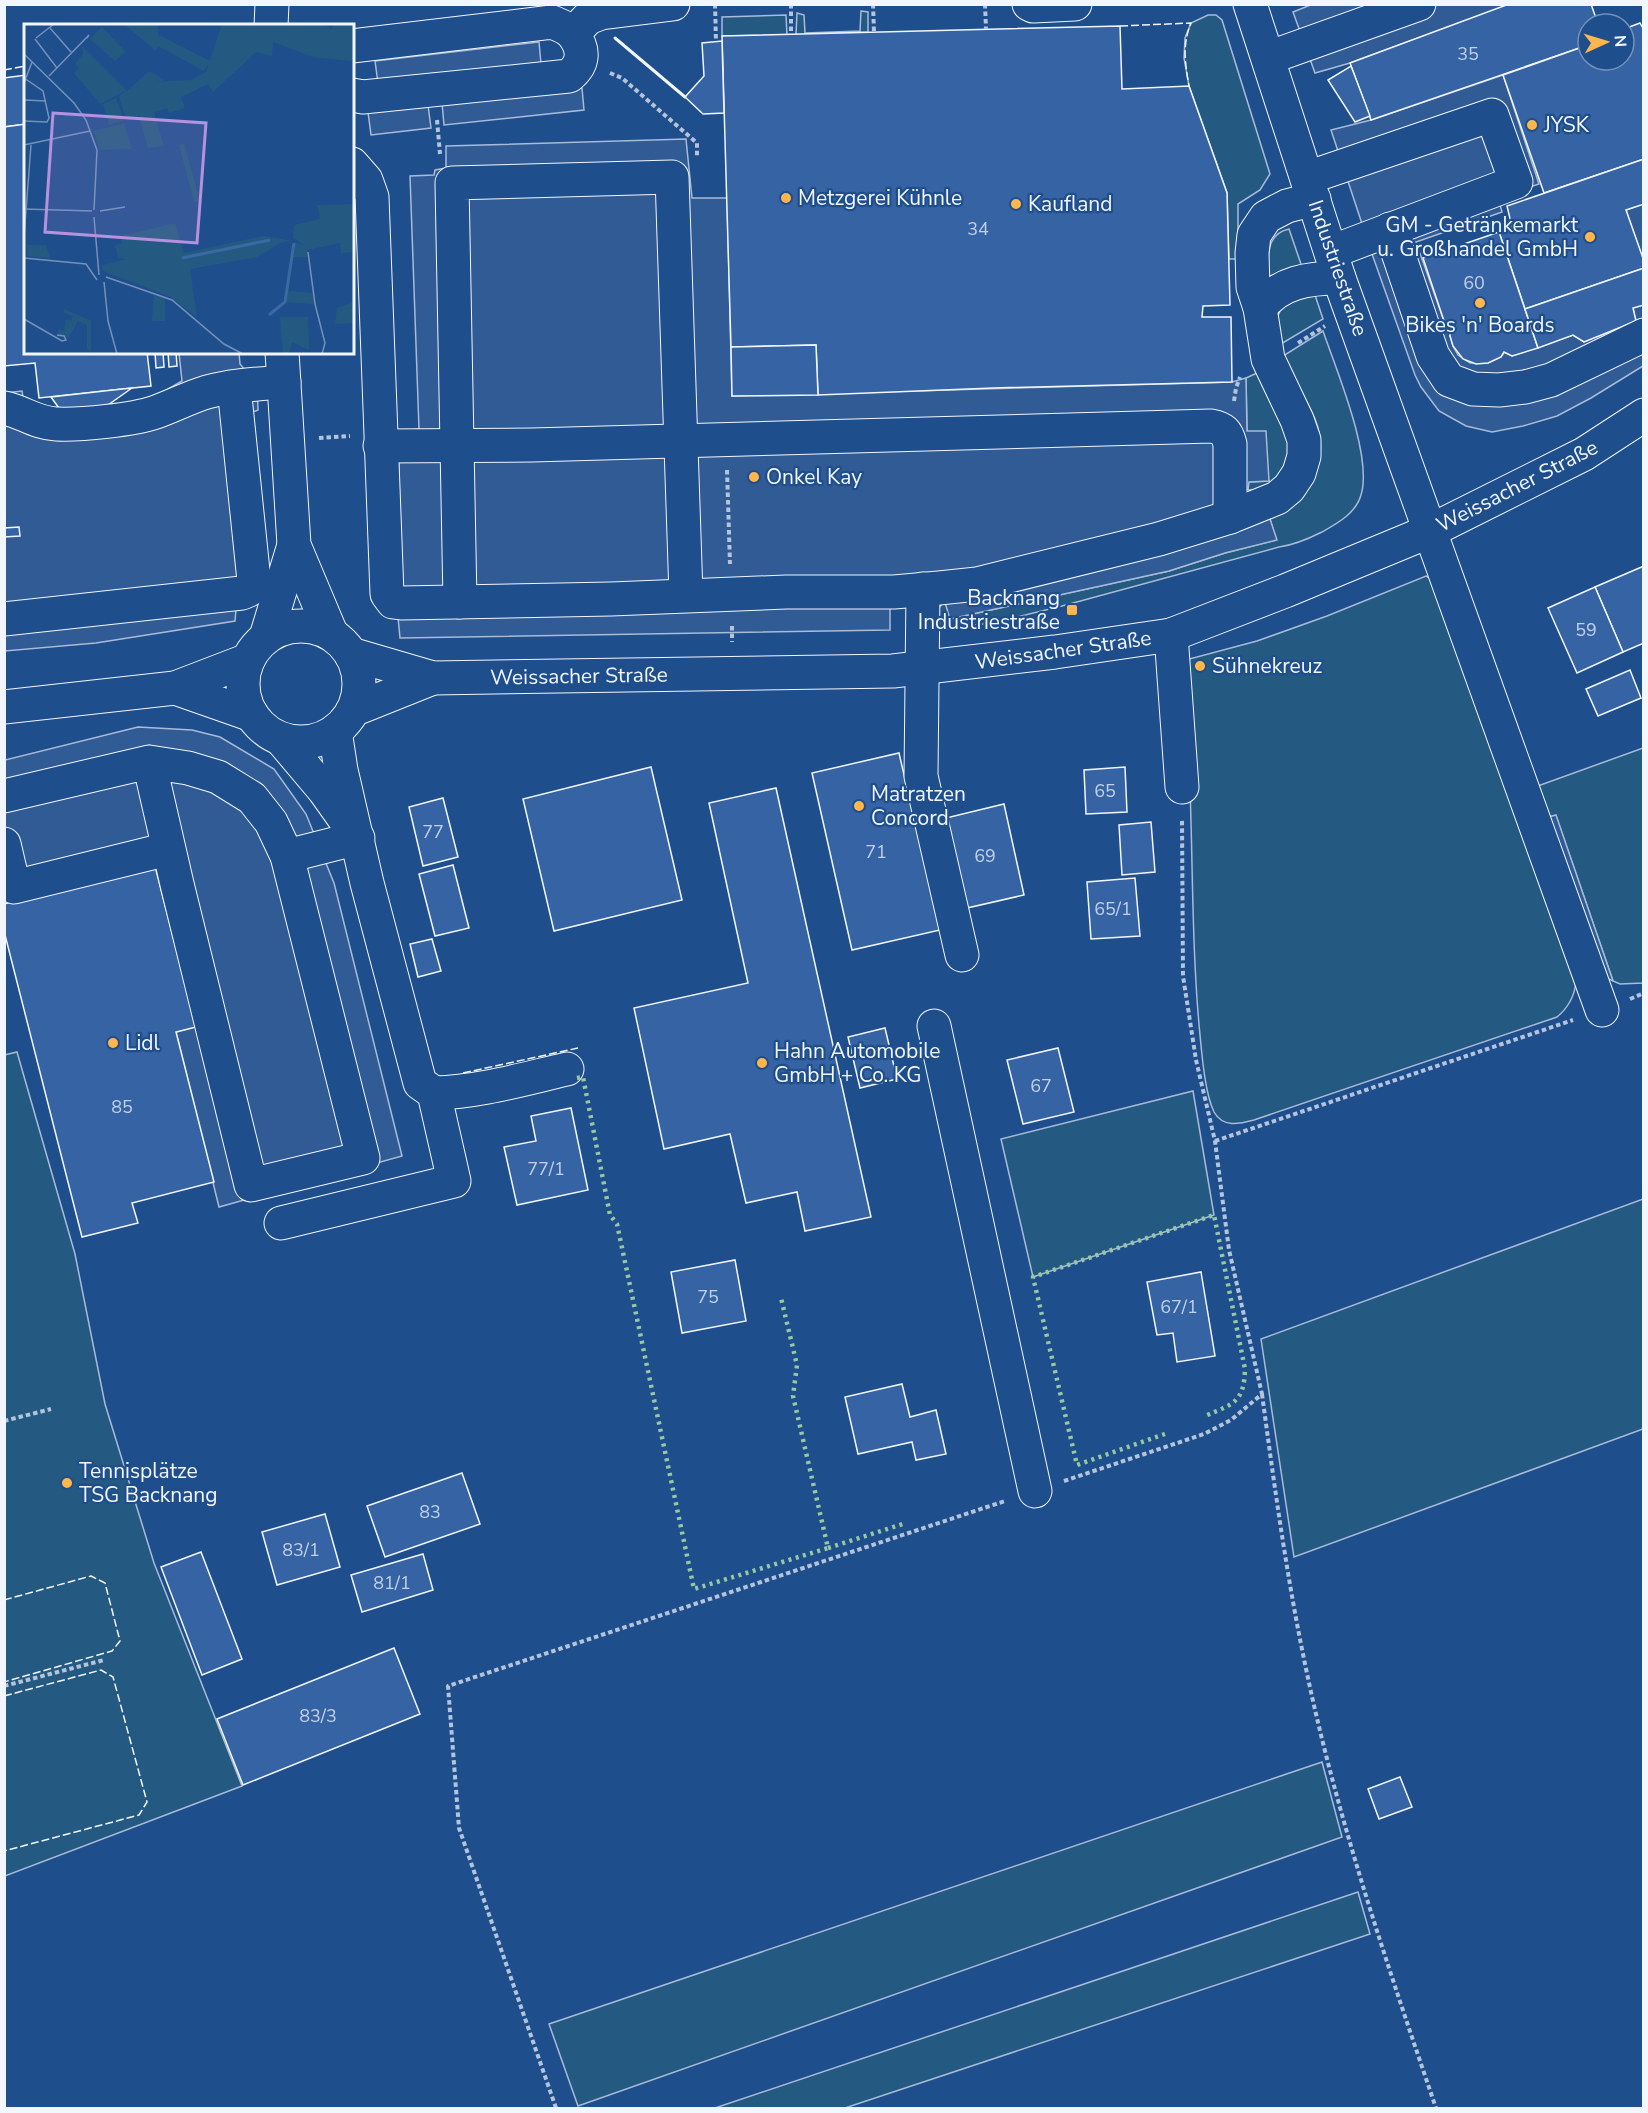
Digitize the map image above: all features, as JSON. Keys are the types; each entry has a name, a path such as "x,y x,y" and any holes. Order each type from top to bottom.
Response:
{"street":[{"path":"271,24 272,4"},
{"path":"354,95 363,97 435,91 569,76 579,68 578,47 588,18 601,13 673,4"},
{"path":"1029,4 1033,6 1075,4"},
{"name":"Industriestraße","path":"1250,4 1335,265 1602,1010"},
{"path":"1268,58 1419,4"},
{"path":"354,46 552,22 578,47"},
{"path":"354,166 366,180 372,197 387,594 393,602 611,599 862,590 894,592 976,584 1086,558 1230,517 1277,498 1289,488 1299,473 1304,456 1304,441 1297,420 1268,359 1260,308 1253,287 1254,235 1266,217 1311,189 1492,115 1516,182 1390,229 1313,279 1280,288 1266,299 1260,308"},
{"path":"460,602 452,183 672,177 686,595"},
{"path":"1390,229 1433,356 1449,380 1473,389 1499,390 1525,387 1551,380 1644,335"},
{"path":"4,408 12,409 38,422 57,424 126,418 155,412 209,392 234,387 283,367 294,545 341,644"},
{"path":"4,619 242,593 249,590 254,583 234,387"},
{"name":"Weissacher Straße","path":"4,707 175,688 257,648 281,629 298,625 315,627 341,644 433,678 893,671 1075,650 1171,635 1430,531 1584,454 1644,415"},
{"path":"380,446 457,446 1211,426 1221,428 1227,434 1230,444 1230,517"},
{"path":"252,715 244,697 243,678 257,648 294,545"},
{"path":"923,589 921,776 962,955"},
{"path":"1171,635 1182,787"},
{"name":"Weissacher Straße","path":"281,1223 454,1181 341,770 344,721 358,696 360,682 357,667 341,644"},
{"name":"Weissacher Straße","path":"281,739 299,742 318,740 344,721 433,678"},
{"name":"Weissacher Straße","path":"175,688 252,715 264,729 281,739 324,789 358,838"},
{"path":"4,796 149,762 188,768 218,777 252,798 271,822 287,856 363,1158 251,1185 168,849 149,762"},
{"path":"287,856 358,838"},
{"path":"4,844 14,887 168,849"},
{"path":"934,1026 1035,1491"},
{"path":"427,1088 459,1092 567,1069"}],"path":[{"path":"715,4 716,41"},
{"path":"790,4 791,34"},
{"path":"873,4 874,32"},
{"path":"985,4 986,29"},
{"path":"578,47 622,78 697,143 697,176 672,177"},
{"path":"435,91 441,173 452,183"},
{"path":"726,439 733,673"},
{"path":"1182,787 1183,976 1196,1060 1215,1141 1229,1250 1262,1394 1284,1552 1304,1660 1328,1760 1376,1931 1436,2109"},
{"path":"1215,1141 1602,1010"},
{"path":"556,2109 459,1828 448,1686 1204,1434 1231,1420 1262,1394"},
{"path":"4,1421 51,1409"},
{"path":"4,1686 104,1660"}],"shaded area":[{"path":"1313,4 1509,5 1350,63 1315,73 1293,12"},
{"path":"861,11 868,12 868,32 796,35 797,13 804,15 805,33 860,31"},
{"path":"786,15 787,35 722,36 722,17"},
{"path":"1208,15 1216,15 1222,20 1270,174 1260,190 1238,204 1238,259 1229,259 1227,193 1189,86 1184,58 1185,38 1191,23"},
{"path":"539,42 541,64 378,83 375,61"},
{"path":"1503,75 1539,184 1498,197 1502,212 1416,242 1445,324 1451,326 1450,336 1453,346 1458,355 1470,363 1488,363 1501,357 1504,352 1512,356 1573,335 1584,342 1636,321 1633,308 1643,305 1643,366 1557,416 1492,432 1466,426 1439,411 1421,387 1372,254 1331,130 1371,120"},
{"path":"582,88 584,110 444,125 442,103"},
{"path":"428,105 431,128 371,135 368,112"},
{"path":"686,139 692,198 727,198 732,396 1232,382 1246,378 1247,431 1266,431 1269,481 1249,482 1248,490 1268,489 1270,519 1277,540 1225,553 1169,571 950,619 944,599 890,607 890,630 400,638 398,432 419,429 410,176 434,175 435,170 446,168 446,146"},
{"path":"1643,204 1643,260 1626,210"},
{"path":"1289,229 1302,267 1270,279 1267,276 1272,241 1281,232"},
{"path":"1315,295 1323,319 1281,344 1277,318 1284,302"},
{"path":"1323,331 1344,389 1362,458 1361,495 1355,507 1346,517 1322,532 1290,545 997,622 932,631 934,616 945,599 950,619 1169,571 1276,540 1270,519 1296,503 1306,491 1318,464 1320,449 1315,419 1283,356"},
{"path":"179,354 239,354 240,364 257,384 258,410 253,412 235,621 96,643 5,651 4,393 22,391 24,404 38,411 121,405 158,395 182,381"},
{"path":"1257,373 1287,436 1288,451 1285,464 1268,489 1248,491 1248,482 1269,481 1247,431 1246,378"},
{"path":"1426,576 1439,583 1576,983 1574,993 1570,1002 1557,1017 1254,1120 1227,1123 1218,1117 1211,1104 1202,1053 1194,943 1189,773 1178,662 1257,641"},
{"path":"138,727 192,730 220,737 274,769 306,814 334,883 402,1156 219,1207 176,1032 195,1027 5,904 5,760"},
{"path":"1643,748 1643,983 1620,984 1613,981 1556,816 1545,818 1535,787"},
{"path":"1556,815 1613,981 1606,978 1533,821"},
{"name":"Tennisplätze TSG Backnang","path":"17,1052 75,1254 105,1404 154,1563 242,1786 5,1876 4,1055"},
{"path":"1193,1091 1214,1215 1033,1277 1001,1139"},
{"path":"1643,1199 1643,1429 1294,1557 1261,1339"},
{"path":"1322,1762 1342,1837 578,2106 549,2024"},
{"path":"1358,1892 1370,1934 845,2108 715,2108"}],"building":[{"path":"1509,4 1591,4 1594,12 1576,12 1576,49 1371,120 1350,63"},
{"path":"1640,23 1644,30 1644,159 1544,193 1503,75 1576,49 1576,72 1636,72 1636,24"},
{"path":"1120,26 1122,89 1189,86 1227,193 1230,305 1203,306 1202,317 1231,317 1232,382 818,395 816,345 731,347 722,36"},
{"path":"722,41 724,113 703,114 685,97 704,76 702,43"},
{"path":"1351,66 1370,116 1355,122 1328,80"},
{"path":"24,75 24,124 4,127 4,78"},
{"path":"24,124 24,354 147,354 151,386 39,398 35,363 4,366 4,127"},
{"path":"1644,159 1644,204 1626,210 1644,261 1644,268 1525,309 1499,232 1512,227 1507,206"},
{"path":"1499,232 1538,348 1512,356 1504,352 1501,357 1488,363 1476,364 1463,359 1453,346 1450,336 1451,326 1445,324 1423,258"},
{"path":"1644,268 1644,305 1633,308 1636,321 1584,342 1573,335 1538,348 1525,309"},
{"path":"816,345 818,395 732,396 731,347"},
{"path":"155,354 163,354 164,367 156,368"},
{"path":"168,354 176,354 177,366 169,367"},
{"path":"132,388 74,429 51,397 113,390"},
{"path":"19,527 20,536 4,537 4,528"},
{"path":"1644,566 1644,643 1623,652 1595,587"},
{"path":"1595,587 1623,652 1577,673 1548,608"},
{"path":"1630,670 1641,698 1598,716 1586,689"},
{"path":"899,753 940,930 852,950 812,773"},
{"path":"651,767 682,900 554,931 523,799"},
{"path":"1125,767 1127,812 1086,814 1084,770"},
{"path":"776,788 871,1217 805,1231 797,1192 746,1203 730,1134 664,1149 634,1008 748,983 709,803"},
{"path":"443,798 458,857 423,866 409,807"},
{"path":"1004,804 1024,895 967,908 946,818"},
{"path":"1151,822 1155,872 1122,875 1119,825"},
{"path":"453,865 469,928 435,936 419,874"},
{"path":"155,866 196,1027 176,1032 214,1182 132,1203 138,1223 82,1237 4,931 4,904"},
{"path":"1135,878 1140,936 1091,939 1087,882"},
{"path":"432,939 441,971 418,977 410,944"},
{"path":"885,1028 897,1079 860,1088 848,1037"},
{"path":"1058,1048 1074,1112 1023,1124 1007,1060"},
{"path":"571,1108 588,1190 517,1205 504,1147 536,1141 531,1116"},
{"path":"735,1260 746,1321 682,1333 671,1272"},
{"path":"1201,1272 1215,1356 1177,1362 1173,1333 1157,1335 1147,1282"},
{"path":"902,1384 910,1417 936,1410 946,1454 916,1460 912,1442 858,1454 845,1397"},
{"path":"462,1473 480,1524 385,1557 367,1506"},
{"path":"325,1514 340,1567 277,1585 262,1532"},
{"path":"201,1552 242,1659 202,1675 161,1567"},
{"path":"423,1554 433,1590 362,1612 351,1575"},
{"path":"394,1648 420,1714 243,1785 217,1719"},
{"path":"1400,1777 1412,1807 1379,1819 1368,1789"}],"hedge":[{"path":"577,1078 583,1077 610,1215 617,1224 694,1589 828,1548 793,1396 797,1365 781,1298"},
{"path":"1165,1434 1077,1465 1033,1277 1214,1215 1245,1369 1242,1389 1235,1401 1205,1416"},
{"path":"828,1548 906,1523"}],"fence":[{"path":"1120,26 1191,23 1185,47 1189,86"},
{"path":"4,70 24,66"},
{"path":"463,1073 578,1048"},
{"path":"4,1600 91,1576 105,1583 120,1641 112,1651 4,1682"},
{"path":"4,1696 101,1670 113,1677 147,1802 139,1815 4,1851"}],"wall":[{"path":"615,38 685,97"}],"place":[{"name":"JYSK","path":"1532,125"},
{"name":"Metzgerei Kühnle","path":"786,198"},
{"name":"Kaufland","path":"1016,204"},
{"name":"GM - Getränkemarkt u. Großhandel GmbH","path":"1590,237"},
{"name":"Bikes 'n' Boards","path":"1480,303"},
{"name":"Onkel Kay","path":"754,477"},
{"name":"Backnang Industriestraße","path":"1072,610"},
{"name":"Sühnekreuz","path":"1200,666"},
{"name":"Matratzen Concord","path":"859,806"},
{"name":"Lidl","path":"113,1043"},
{"name":"Hahn Automobile GmbH + Co. KG","path":"762,1063"},
{"name":"Tennisplätze TSG Backnang","path":"67,1483"}]}
